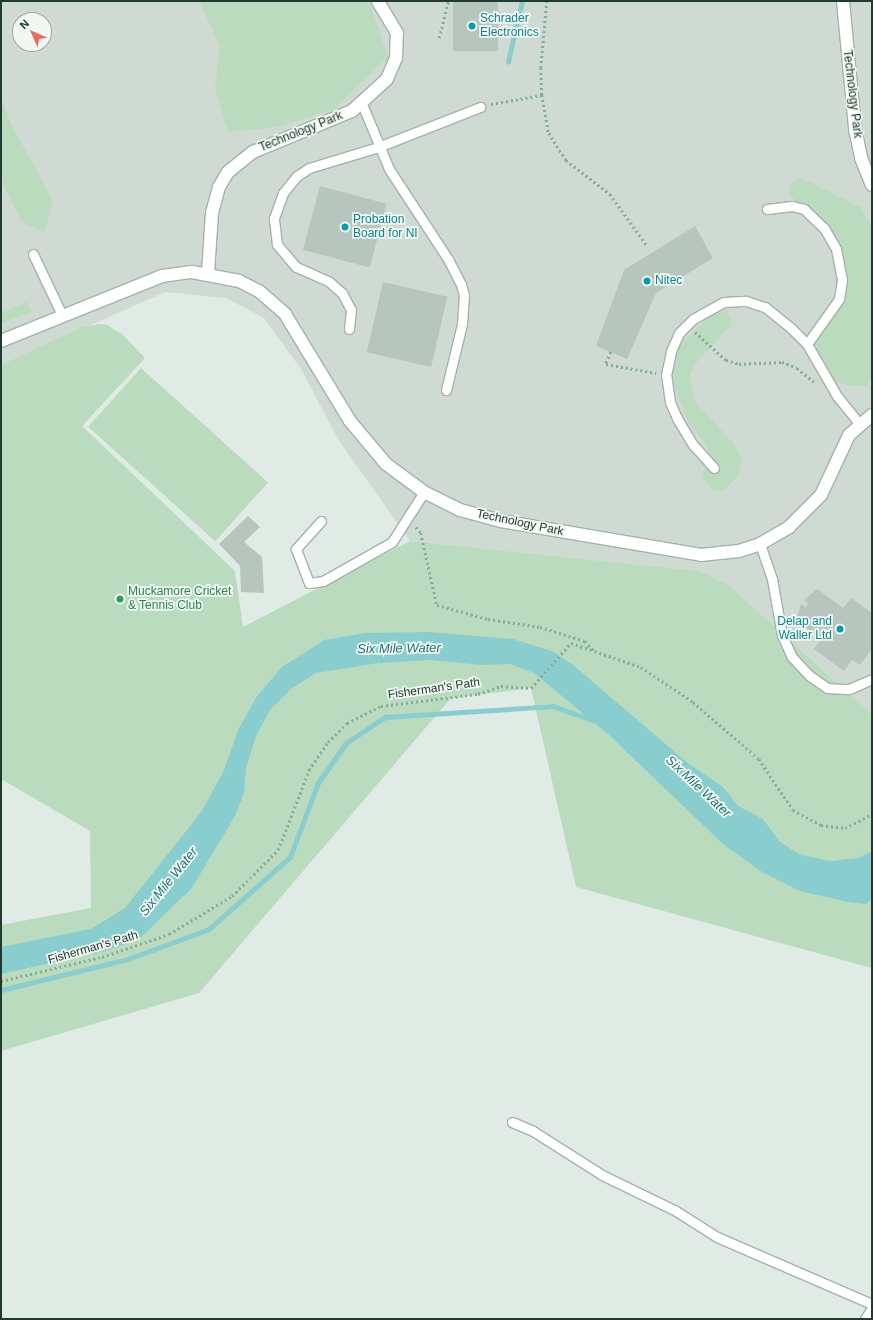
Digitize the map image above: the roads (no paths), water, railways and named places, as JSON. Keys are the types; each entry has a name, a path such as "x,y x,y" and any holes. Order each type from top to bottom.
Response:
{"street":[{"name":"Technology Park","path":"208,273 212,213 219,187 228,172 253,152 362,104 381,88 396,58 397,33 378,1"},
{"name":"Technology Park","path":"843,1 855,129 861,158 872,185"},
{"name":"Technology Park","path":"1,341 162,276 208,273 245,283 272,300 298,333 350,421 386,464 424,492 460,510 501,521 675,552 716,555 760,544 789,527 821,495 849,435 872,414"}],"lane":[{"path":"362,104 378,147 403,192 448,258 464,296 462,324 446,390"},
{"path":"349,329 352,312 345,297 331,283 300,270 287,259 276,240 274,218 283,193 300,173 378,147 480,107"},
{"path":"767,209 792,206 804,209 824,228 836,248 842,280 839,300 807,344"},
{"path":"33,254 62,316"},
{"path":"714,468 693,445 677,418 670,402 666,375 671,351 687,325 724,302 746,301 774,312 807,344 837,396 860,424"},
{"path":"320,521 296,549 309,583 323,581 376,553 392,542 424,492"},
{"path":"760,544 772,579 782,635 792,657 810,676 827,688 849,689 872,679"},
{"path":"512,1122 533,1131 602,1175 676,1210 717,1237 872,1304"},
{"path":"866,1319 872,1308"}],"water":[{"name":"Six Mile Water","path":"430,632 513,639 552,651 573,665 689,764 723,787 738,806 763,819 779,841 800,855 831,861 858,858 872,851 872,899 866,904 848,902 800,891 762,872 723,844 609,735 534,673 510,664 481,665 432,660 378,663 316,673 291,689 270,710 256,736 246,768 244,793 235,816 191,889 139,939 105,951 1,974 1,947 91,929 125,908 202,811 224,770 238,730 257,696 282,667 324,640 365,633"}],"waterway":[{"path":"508,62 522,1"},
{"path":"1,990 128,959 209,929 290,857 318,783 346,743 385,717 553,706 592,720"}],"place":[{"name":"Schrader Electronics","path":"472,26"},
{"name":"Probation Board for NI","path":"345,227"},
{"name":"Nitec","path":"647,281"},
{"name":"Muckamore Cricket & Tennis Club","path":"120,599"},
{"name":"Delap and Waller Ltd","path":"840,629"}]}
